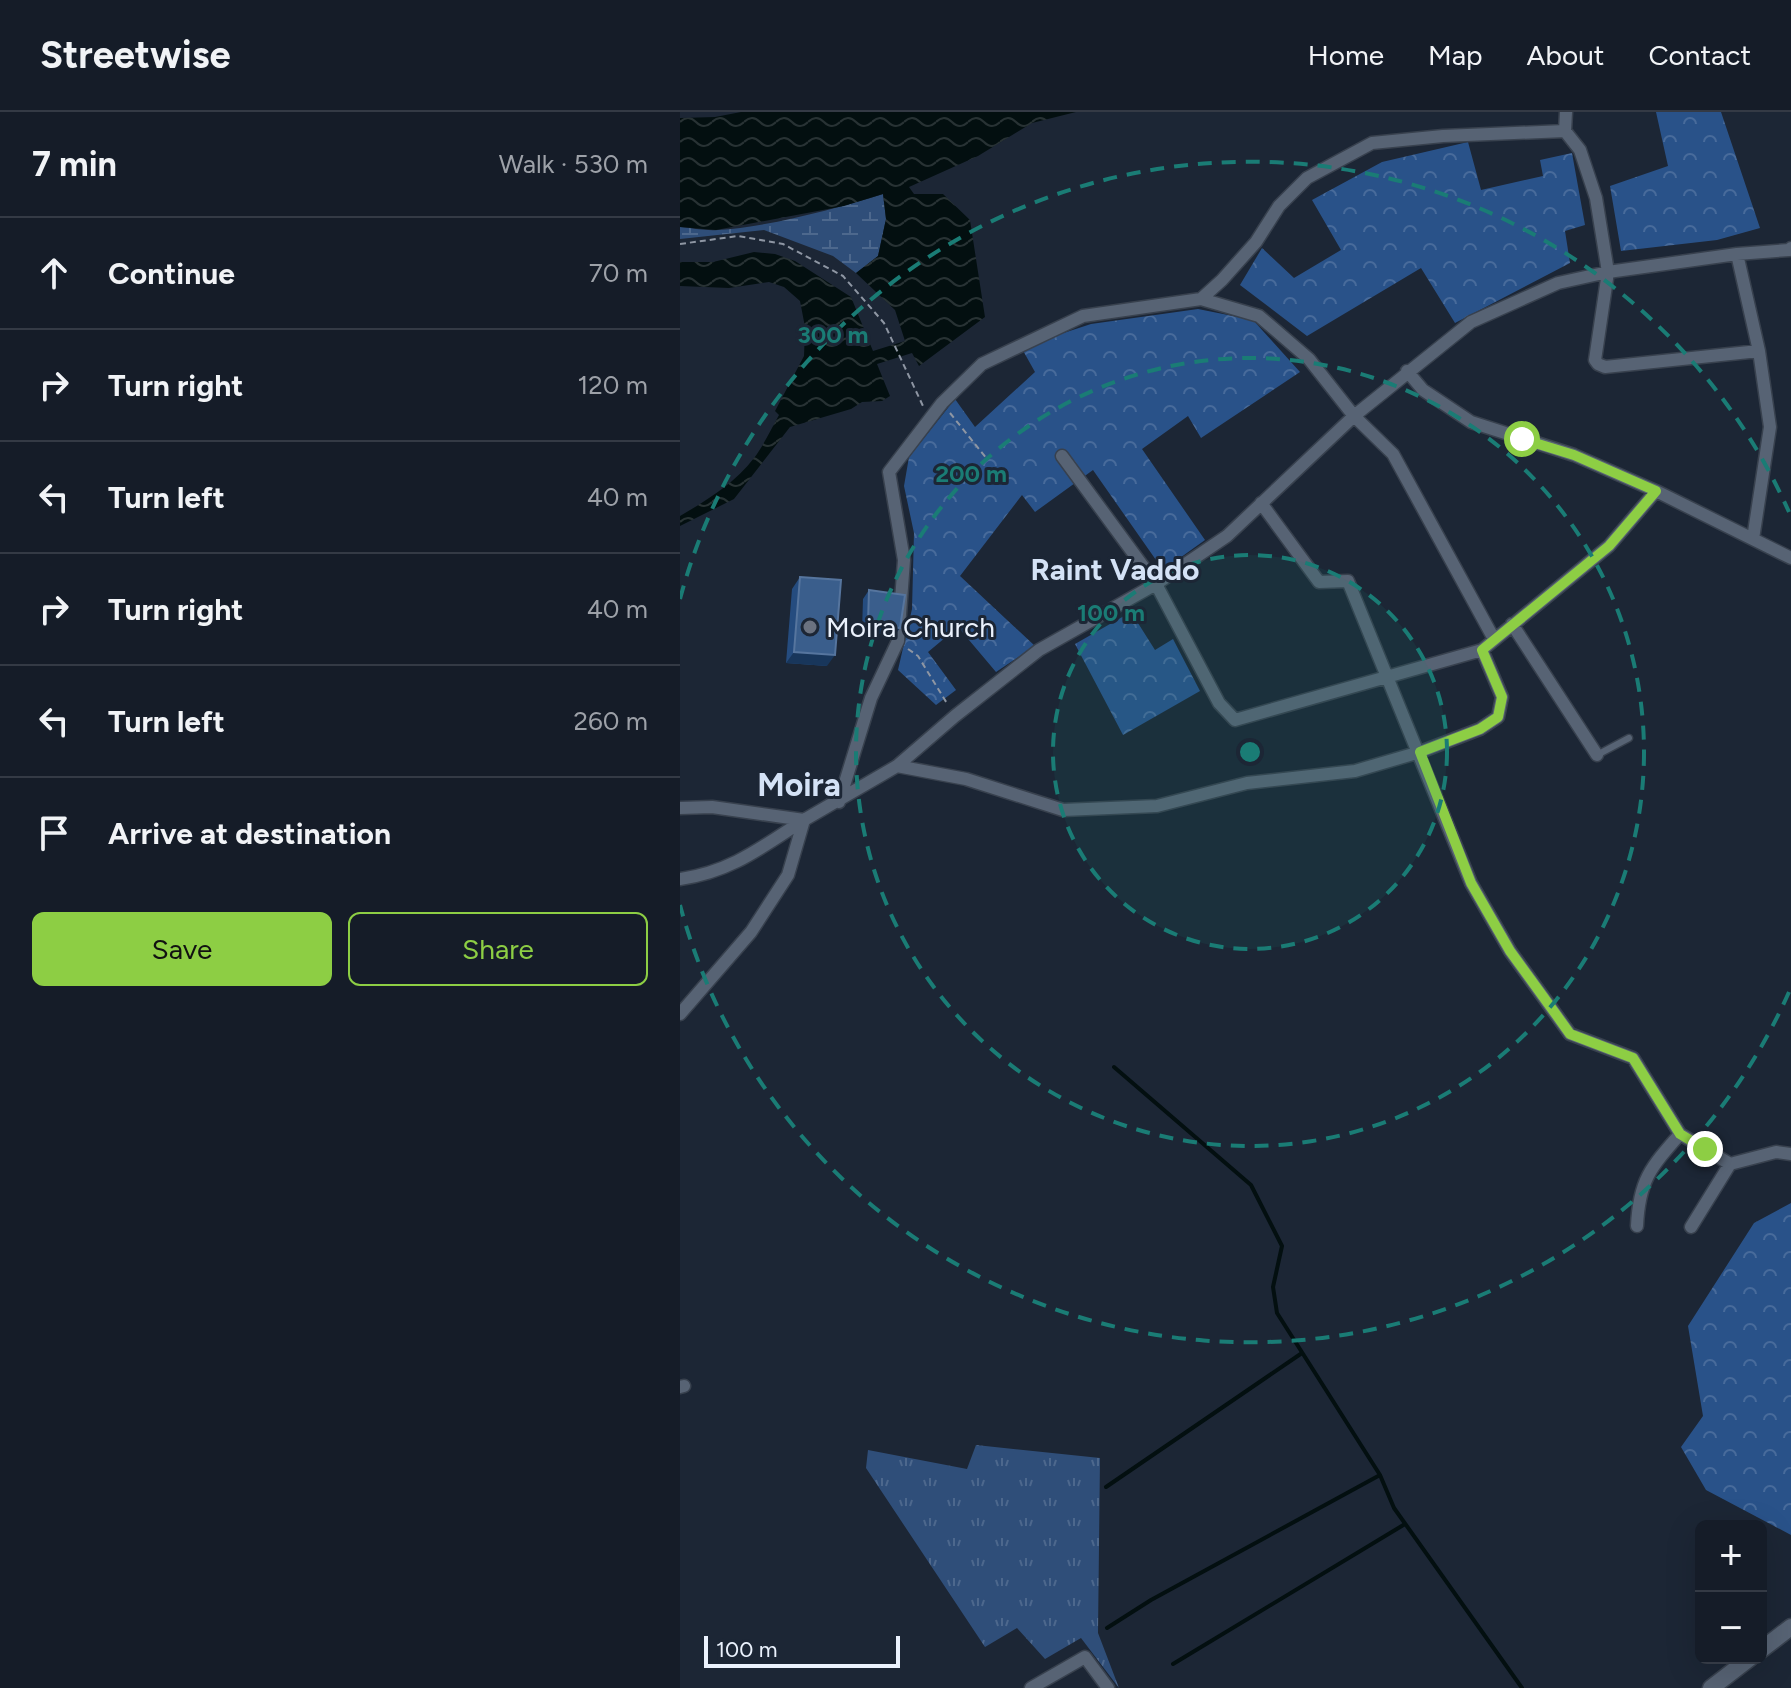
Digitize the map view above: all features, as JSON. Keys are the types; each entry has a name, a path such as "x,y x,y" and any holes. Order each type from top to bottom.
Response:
{"main road":[{"path":"1767,1645 1791,1627"},
{"path":"1711,1688 1742,1664"}],"street":[{"path":"1566,112 1565,131 1580,150 1596,198 1608,272 1595,360 1598,364 1605,367 1759,351"},
{"path":"1201,299 1256,242 1279,206 1307,178 1372,143 1443,136 1565,131"},
{"path":"680,879 709,875 741,861 897,766 1039,650 1156,584 1227,536 1354,416 1471,322 1558,283 1608,272 1790,250"},
{"path":"1737,254 1759,351 1770,427 1753,539"},
{"path":"839,802 871,698 898,641 904,560 889,472 928,418 982,364 1083,316 1201,299 1259,316 1309,359 1354,416 1393,454 1494,639"},
{"path":"1407,371 1423,390 1471,422 1574,455 1656,491 1791,558"},
{"path":"1062,456 1156,584 1219,703 1235,720 1482,650 1609,546 1656,491"},
{"path":"1261,503 1319,582 1348,581 1471,883 1510,951 1570,1034 1633,1058 1680,1134 1730,1164"},
{"path":"1512,624 1597,755"},
{"path":"897,766 966,779 1063,810 1157,806 1247,783 1355,771 1420,752 1480,729 1498,717 1502,697 1482,650"},
{"path":"680,808 712,807 804,820"},
{"path":"680,1014 751,932 788,875 804,820"},
{"path":"1637,1226 1639,1196 1652,1167 1680,1134"},
{"path":"1691,1227 1730,1164 1776,1152 1791,1154"},
{"path":"1031,1688 1085,1657 1108,1688"}],"lane":[{"path":"1597,755 1629,738"}],"path":[{"path":"680,244 738,236 783,244 843,276 884,323 928,418"},
{"path":"942,403 987,459"},
{"path":"898,641 918,656 955,716"}],"green space":[{"path":"1656,112 1721,112 1760,228 1717,240 1621,251 1610,186 1668,166"},
{"path":"1468,142 1481,190 1543,176 1540,160 1572,153 1585,225 1565,231 1570,263 1455,323 1421,268 1307,336 1240,285 1262,248 1294,278 1341,250 1312,200 1382,162"},
{"path":"883,194 886,219 878,256 856,273 833,256 764,230 680,239 680,227 713,230 758,225"},
{"path":"1198,309 1253,320 1300,372 1201,438 1188,416 1142,449 1205,540 1163,570 1093,470 1035,512 1022,495 960,576 1035,646 996,672 958,627 928,652 956,690 936,705 898,670 912,609 914,533 904,486 909,457 955,399 975,427 1035,372 1021,347 1091,324"},
{"path":"1131,612 1155,650 1173,639 1200,691 1123,735 1075,644"},
{"path":"1791,1203 1791,1535 1706,1490 1681,1447 1703,1416 1688,1326 1754,1223"},
{"path":"976,1445 1100,1458 1098,1633 1119,1688 1081,1638 1045,1659 1017,1628 985,1647 866,1468 868,1450 967,1469"}],"water":[{"path":"741,112 1076,112 1032,123 978,156 909,187 914,194 943,194 970,220 985,317 919,366 912,353 877,364 890,396 882,401 862,402 851,409 790,427 734,499 680,526 680,516 729,484 761,448 779,415 775,411 804,356 805,327 800,301 784,287 769,282 729,288 680,286 680,262 713,262 754,252 775,254 795,261 851,297 873,351 905,341 895,310 856,273 878,256 886,219 883,194 844,206 716,230 680,227 680,118 715,117"}],"building":[{"name":"Moira Church","path":"800,577 841,580 835,655 794,652"},
{"path":"869,590 905,595 900,628 868,623"}],"waterway":[{"path":"1114,1067 1251,1185 1282,1246 1273,1287 1277,1313 1380,1475 1394,1508 1522,1688"},
{"path":"1106,1487 1302,1353"},
{"path":"1107,1628 1151,1600 1380,1475"},
{"path":"1173,1664 1405,1524"}],"place":[{"name":"Moira Church","path":"810,627"}],"district":[{"name":"Raint Vaddo","path":"1115,570"},
{"name":"Moira","path":"799,785"}],"route":[{"path":"1522,439 1574,455 1656,491 1609,546 1482,650 1502,697 1498,717 1480,729 1420,752 1471,883 1510,951 1570,1034 1633,1058 1680,1134 1705,1149"}]}
